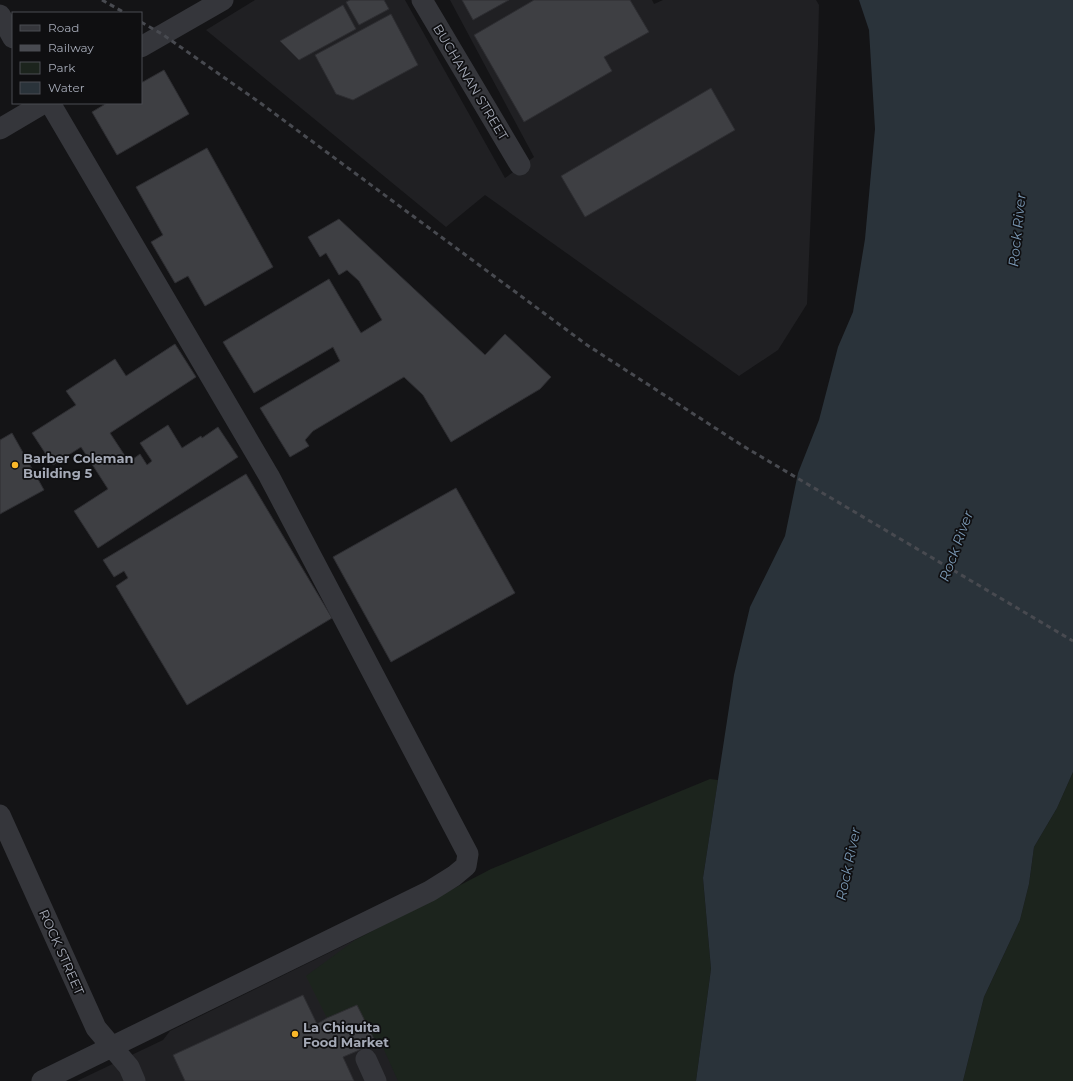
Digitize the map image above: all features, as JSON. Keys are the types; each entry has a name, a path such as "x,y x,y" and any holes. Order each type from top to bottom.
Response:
{"street":[{"path":"142,46 223,0"},
{"name":"BUCHANAN STREET","path":"422,0 520,165"},
{"path":"0,15 12,36"},
{"path":"0,128 42,104"},
{"path":"42,1081 430,891 454,876 466,866 468,854 269,476 51,104"},
{"name":"ROCK STREET","path":"0,815 96,1028 129,1067 135,1081"},
{"path":"366,1059 376,1081"}],"shaded area":[{"path":"255,0 405,0 505,178 534,157 450,0 652,0 654,4 663,0 816,0 819,5 818,45 807,304 778,350 739,376 485,195 446,227 206,30"},
{"path":"355,940 418,1081 77,1081 163,1040 170,1031"}],"green space":[{"path":"1073,772 1073,1081 963,1081 984,997 1020,920 1029,884 1034,847 1057,808"},
{"path":"710,779 718,780 703,878 711,969 696,1081 398,1081 381,1043 376,1043 357,1005 327,1018 306,976 355,940 491,869"}],"water":[{"name":"Rock River","path":"859,0 1073,0 1073,772 1057,808 1034,847 1029,884 1020,920 984,997 963,1081 696,1081 711,969 703,878 734,675 750,607 785,536 798,473 819,420 838,347 853,312 865,239 875,129 869,30"}],"building":[{"path":"350,0 384,0 389,9 359,25 346,2"},
{"path":"462,0 509,0 473,20"},
{"path":"534,0 630,0 649,32 604,57 612,71 524,122 474,35"},
{"path":"343,5 356,29 299,60 280,41"},
{"path":"391,14 418,65 353,100 336,94 315,55"},
{"path":"164,70 189,114 117,155 92,112 105,104 142,104 142,82"},
{"path":"711,88 735,130 585,217 561,176"},
{"path":"207,148 273,267 205,306 188,276 175,283 151,242 163,235 136,187"},
{"path":"339,219 485,355 505,334 551,377 540,389 451,442 423,395 404,377 313,431 305,440 309,446 290,457 260,408 340,361 333,347 254,393 223,342 329,279 361,333 382,320 359,281 347,270 339,275 326,253 320,257 308,237"},
{"path":"175,344 196,377 110,433 129,462 140,454 147,465 152,461 140,443 168,425 182,448 201,436 202,438 218,427 238,457 98,548 74,511 108,489 81,447 53,465 32,433 76,405 66,391 115,359 126,376"},
{"name":"Barber Coleman Building 5","path":"12,433 44,490 0,514 0,440"},
{"path":"246,474 332,618 187,705 116,586 128,578 124,571 114,577 103,560"},
{"path":"456,488 515,593 391,662 333,557"},
{"name":"La Chiquita Food Market","path":"303,995 317,1024 357,1005 376,1043 343,1057 354,1081 185,1081 173,1055"}],"railway":[{"path":"102,0 123,12"},
{"path":"142,23 162,34 259,102 587,345 743,446 1073,641"}],"place":[{"name":"Barber Coleman Building 5","path":"15,465"},
{"name":"La Chiquita Food Market","path":"295,1034"}]}
